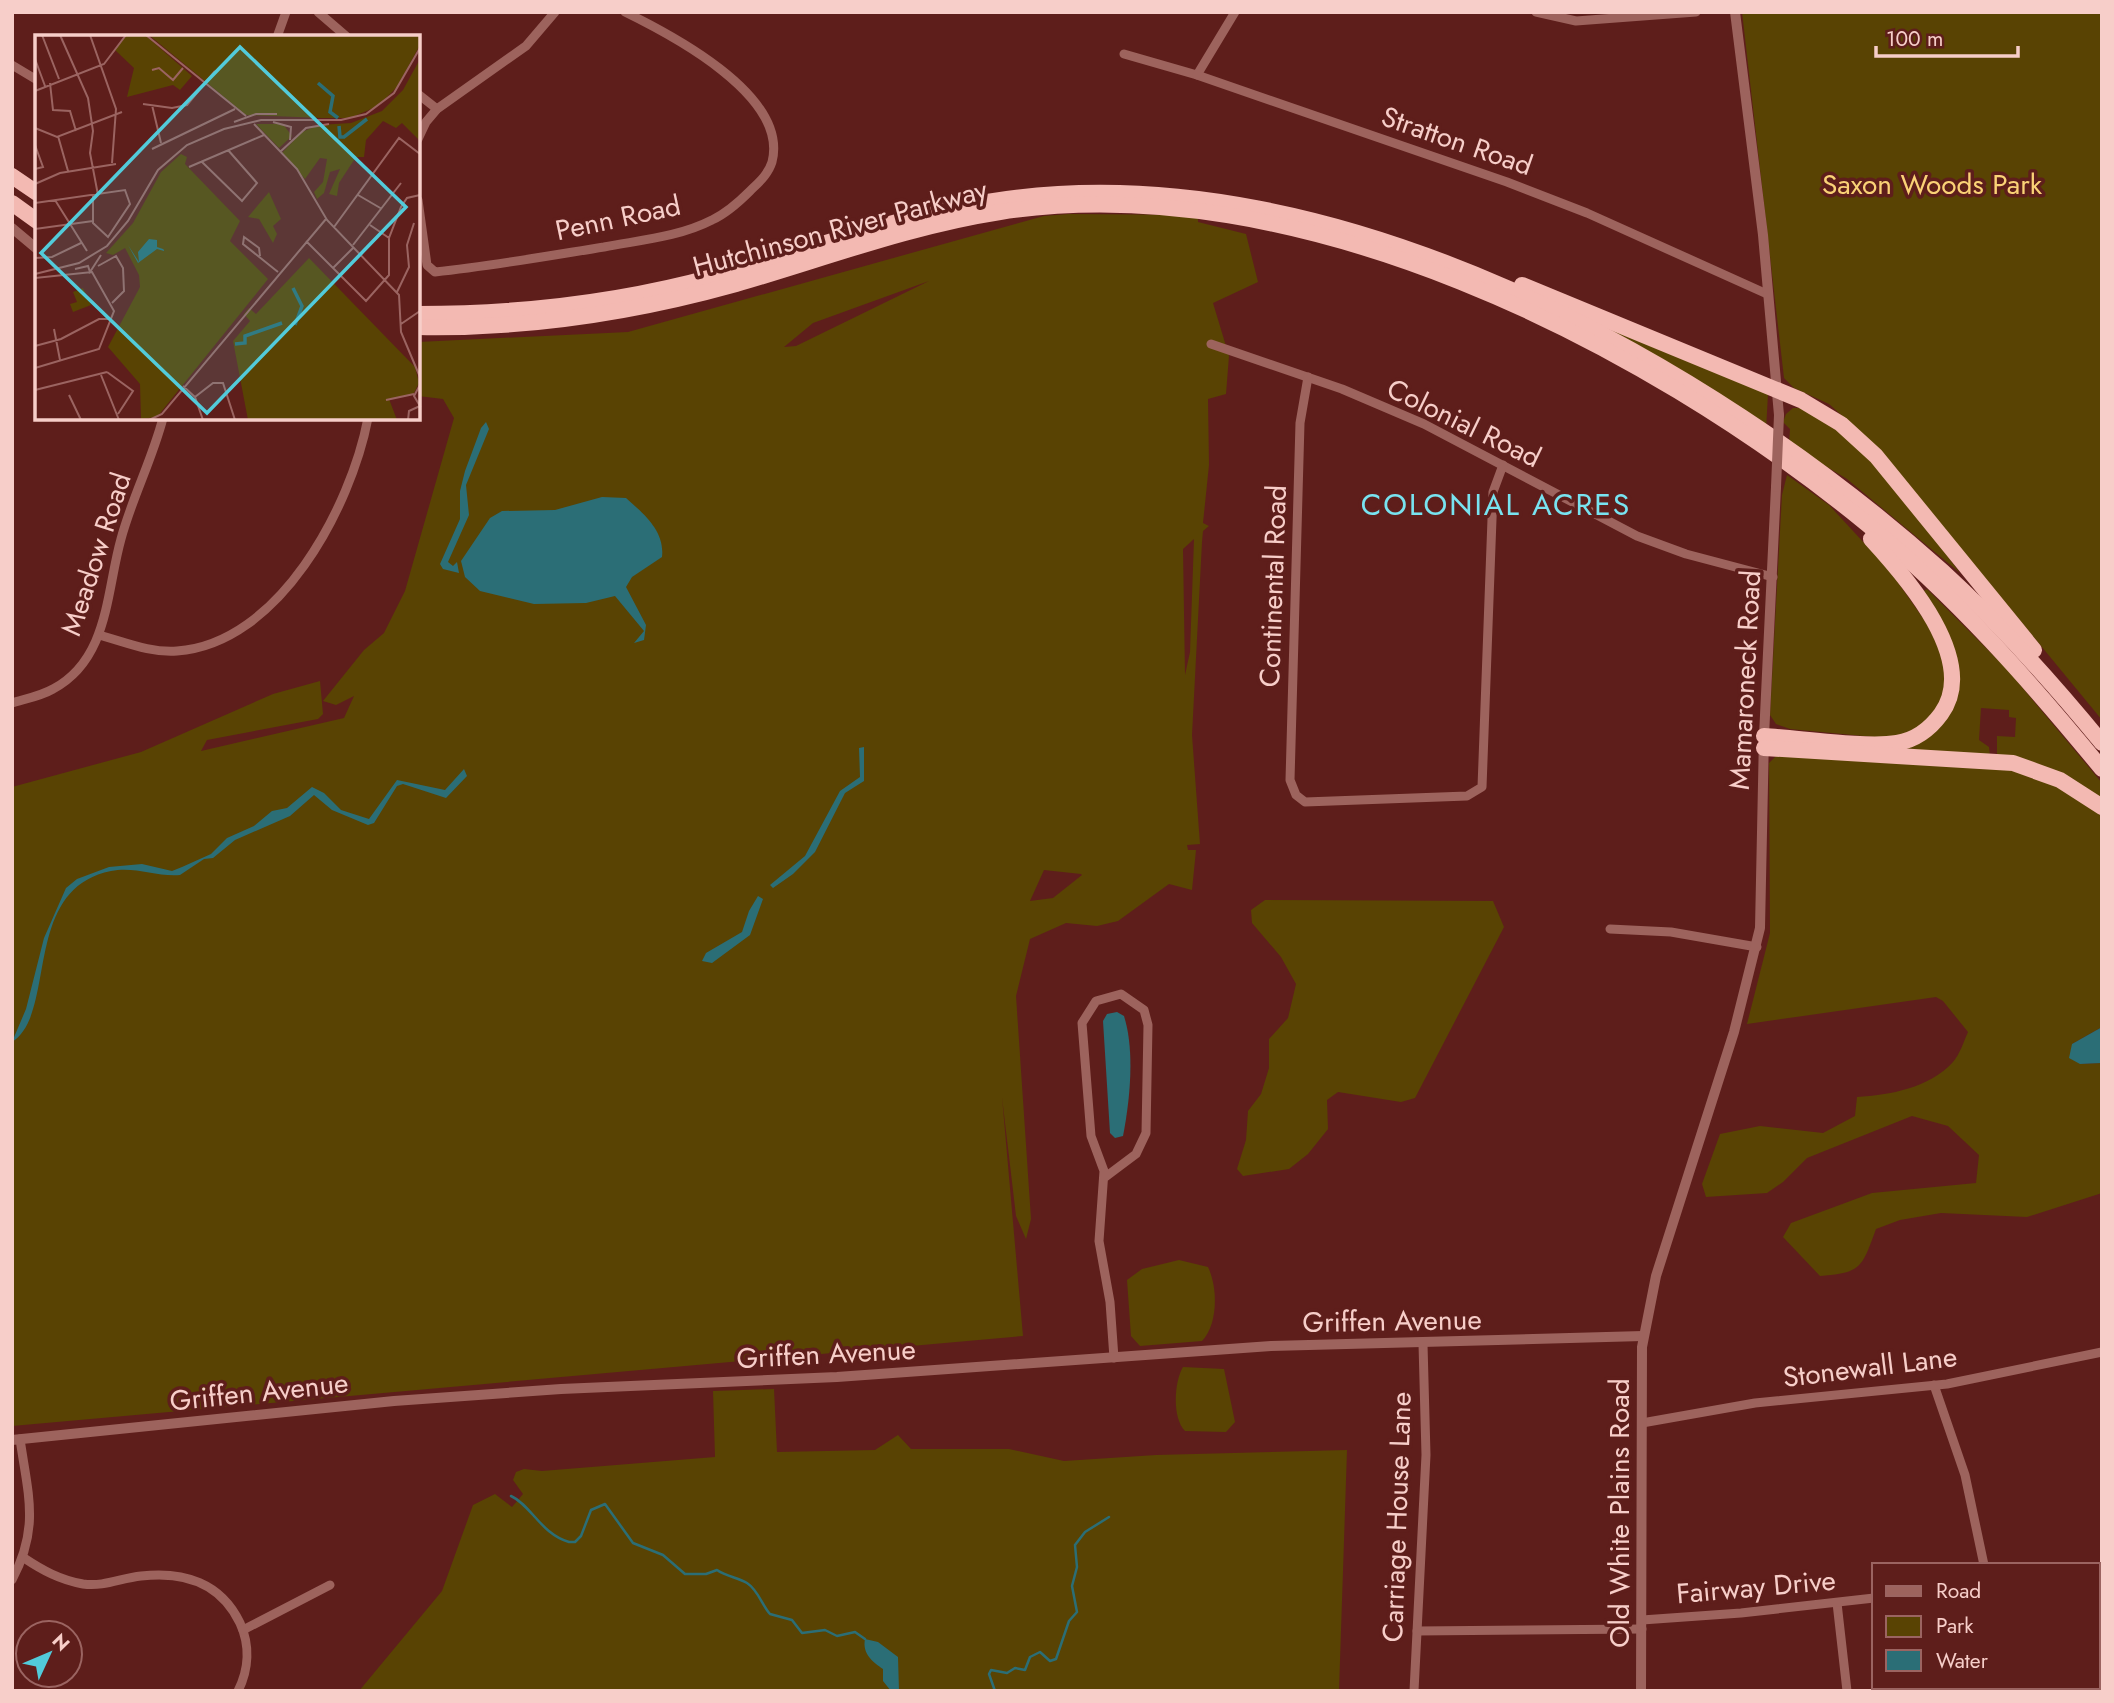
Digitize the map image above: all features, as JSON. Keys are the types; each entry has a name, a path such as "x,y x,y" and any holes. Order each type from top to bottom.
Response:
{"highway":[{"path":"12,176 35,191"},
{"path":"12,190 35,206"},
{"name":"Hutchinson River Parkway","path":"420,314 513,312 617,299 719,275 939,211 1007,199 1077,192 1149,193 1252,208 1322,223 1439,261 1535,302 1628,350 1716,403 1834,483 1889,526 1968,596 2026,655 2102,743"},
{"path":"12,202 35,219"},
{"name":"Hutchinson River Parkway","path":"420,327 564,320 715,290 970,216 1074,204 1145,205 1212,213 1281,226 1381,253 1525,310 1606,351 1686,398 1834,498 1890,544 1973,621 2028,680 2102,769"},
{"path":"1439,261 1500,277 1801,400 1832,418 1881,462 2060,682 2087,726"},
{"path":"420,333 491,329 564,320"},
{"path":"1764,742 1880,744 1905,741 1930,727 1944,710 1950,695 1952,664 1940,634 1898,569 1834,498"},
{"path":"1764,742 2013,763 2060,780 2102,807"}],"street":[{"path":"278,35 286,12"},
{"path":"318,12 345,35"},
{"path":"420,135 437,109 526,47 555,12"},
{"name":"Penn Road","path":"420,214 427,265 435,272 492,266 671,235 712,220 743,198 765,176 772,164 771,137 766,121 745,91 690,48 625,12"},
{"path":"1197,75 1235,12"},
{"path":"1536,12 1576,21 1696,12"},
{"name":"Mamaroneck Road","path":"1643,1336 1656,1276 1734,1032 1757,947 1763,902 1764,742 1779,415 1735,12"},
{"name":"Stratton Road","path":"1124,54 1197,75 1587,212 1767,294"},
{"path":"12,65 35,79"},
{"path":"420,96 437,109"},
{"path":"12,228 35,247"},
{"name":"Colonial Road","path":"1211,344 1308,377 1424,424 1637,536 1686,554 1773,576"},
{"name":"Continental Road","path":"1308,377 1300,422 1290,780 1296,795 1312,804 1475,793 1482,787 1485,777 1493,492 1503,465"},
{"name":"Meadow Road","path":"12,703 52,690 63,682 81,664 99,635 110,598 121,538 162,420"},
{"path":"99,635 145,649 178,651 207,646 249,621 281,594 328,533 348,490 367,420"},
{"path":"1610,929 1671,932 1757,947"},
{"path":"1104,1178 1136,1154 1146,1133 1148,1025 1144,1010 1121,994 1096,1001 1082,1023 1091,1136 1104,1178 1099,1241 1110,1302 1114,1359"},
{"name":"Griffen Avenue","path":"16,1439 408,1400 1114,1359 1271,1346 1643,1336"},
{"name":"Old White Plains Road","path":"1641,1691 1638,1626 1643,1336"},
{"name":"Carriage House Lane","path":"1414,1691 1426,1455 1423,1344"},
{"name":"Stonewall Lane","path":"1642,1423 1755,1403 1934,1385 2102,1352"},
{"path":"1934,1385 1969,1488 1984,1563"},
{"path":"12,1580 24,1558 31,1524 16,1439"},
{"path":"24,1558 46,1572 84,1584 100,1585 141,1576 193,1578 210,1585 233,1608 243,1630 247,1665 239,1691"},
{"path":"243,1630 330,1585"},
{"name":"Fairway Drive","path":"1418,1632 1638,1626 1872,1598"},
{"path":"1837,1603 1847,1691"}],"green space":[{"name":"Saxon Woods Park","path":"1742,12 2102,12 2102,720 1877,447 1829,404 1794,388 1784,378"},
{"path":"1198,215 1198,222 1246,234 1258,282 1213,303 1229,356 1226,394 1208,399 1209,465 1203,523 1209,526 1203,531 1202,542 1192,735 1200,844 1187,845 1188,850 1196,850 1192,890 1169,884 1118,921 1097,926 1066,923 1030,939 1016,996 1031,1219 1026,1239 1016,1216 1002,1097 1023,1336 12,1426 12,787 141,752 273,694 320,681 323,714 318,719 207,740 201,751 344,718 354,696 336,705 323,701 364,650 384,633 405,591 454,418 443,399 420,396 420,342 628,332 1044,216","holes":["929,281 796,346 784,347 813,323","1194,539 1190,652 1185,675 1183,549","1044,870 1081,874 1082,875 1053,898 1030,901"]},
{"path":"1614,327 1768,394 1766,430 1674,367 1612,331"},
{"path":"1793,408 1801,408 1849,438 1891,479 1960,573 1847,479 1789,444 1790,429 1783,422 1786,414"},
{"path":"1787,475 1829,505 1890,571 1927,624 1949,670 1945,699 1930,720 1912,732 1884,738 1790,729 1776,724 1770,715 1782,495"},
{"path":"1927,589 2006,668 2102,783 2102,802 1997,756 1997,736 2015,737 2016,718 2009,717 2009,710 1981,708 1979,740 1989,747 1990,756 1906,751 1905,747 1956,700 1922,592"},
{"path":"1776,756 2016,770 2053,782 2102,815 2102,1027 2072,1044 2080,1064 2102,1063 2102,1193 2027,1217 1941,1213 1900,1220 1876,1229 1858,1266 1844,1273 1820,1276 1783,1237 1791,1223 1872,1193 1976,1183 1979,1155 1948,1126 1912,1116 1807,1158 1783,1182 1767,1193 1706,1197 1702,1184 1720,1134 1760,1126 1823,1133 1855,1116 1857,1097 1908,1088 1933,1078 1955,1059 1968,1032 1943,1001 1936,997 1747,1024 1770,933 1769,763"},
{"path":"1265,900 1493,901 1504,927 1415,1098 1401,1102 1338,1092 1327,1100 1328,1129 1308,1154 1289,1169 1243,1176 1237,1169 1246,1140 1248,1111 1261,1094 1269,1068 1269,1039 1288,1018 1296,984 1281,957 1252,923 1251,910"},
{"path":"1179,1260 1208,1267 1214,1285 1215,1306 1207,1334 1202,1341 1140,1346 1131,1336 1127,1280 1142,1269"},
{"path":"1183,1367 1224,1369 1235,1422 1226,1432 1185,1431 1181,1425 1176,1400"},
{"path":"774,1389 777,1452 875,1450 898,1435 911,1449 1009,1449 1064,1461 1156,1455 1347,1450 1339,1691 359,1691 442,1591 473,1505 495,1494 512,1507 523,1494 513,1480 516,1472 524,1469 542,1471 715,1457 713,1391"}],"water":[{"path":"486,422 489,429 466,485 469,515 448,562 453,566 457,562 459,573 443,569 440,564 460,519 460,491 465,471 481,428"},
{"path":"602,497 626,498 652,524 660,539 662,557 632,577 626,587 646,625 644,640 634,643 644,631 615,596 586,603 534,604 480,591 465,577 461,561 490,518 502,511 555,510"},
{"path":"864,747 864,781 845,793 815,852 793,874 773,888 770,885 805,856 840,791 860,777 859,748"},
{"path":"464,769 467,776 446,798 403,784 397,786 374,823 368,825 332,810 314,795 290,816 235,840 213,858 204,859 180,875 120,870 83,882 64,901 52,925 34,1006 26,1027 12,1042 26,1009 44,938 66,888 77,879 109,867 142,864 172,871 211,854 227,838 254,826 272,811 287,808 312,787 324,793 341,810 369,819 397,780 445,790"},
{"path":"758,896 763,899 750,935 712,963 702,961 706,953 742,932 749,911"},
{"path":"1117,1012 1124,1016 1127,1030 1130,1076 1123,1136 1115,1138 1110,1133 1103,1021 1107,1014"},
{"path":"2102,1027 2102,1063 2080,1064 2069,1058 2072,1044"},
{"path":"865,1639 878,1642 898,1657 899,1691 891,1691 883,1681 883,1669 867,1653"}],"waterway":[{"path":"511,1496 525,1506 551,1533 569,1542 575,1542 581,1536 591,1510 605,1504 633,1543 663,1555 685,1574 706,1574 717,1570 743,1581 751,1586 770,1614 792,1620 802,1633 825,1630 837,1636 855,1632 865,1639"},
{"path":"995,1691 989,1674 991,1670 1007,1673 1015,1668 1025,1670 1030,1657 1040,1652 1050,1661 1056,1659 1069,1621 1077,1612 1072,1586 1077,1567 1075,1545 1085,1532 1109,1517"}],"district":[{"name":"COLONIAL ACRES","path":"1496,504"}]}
